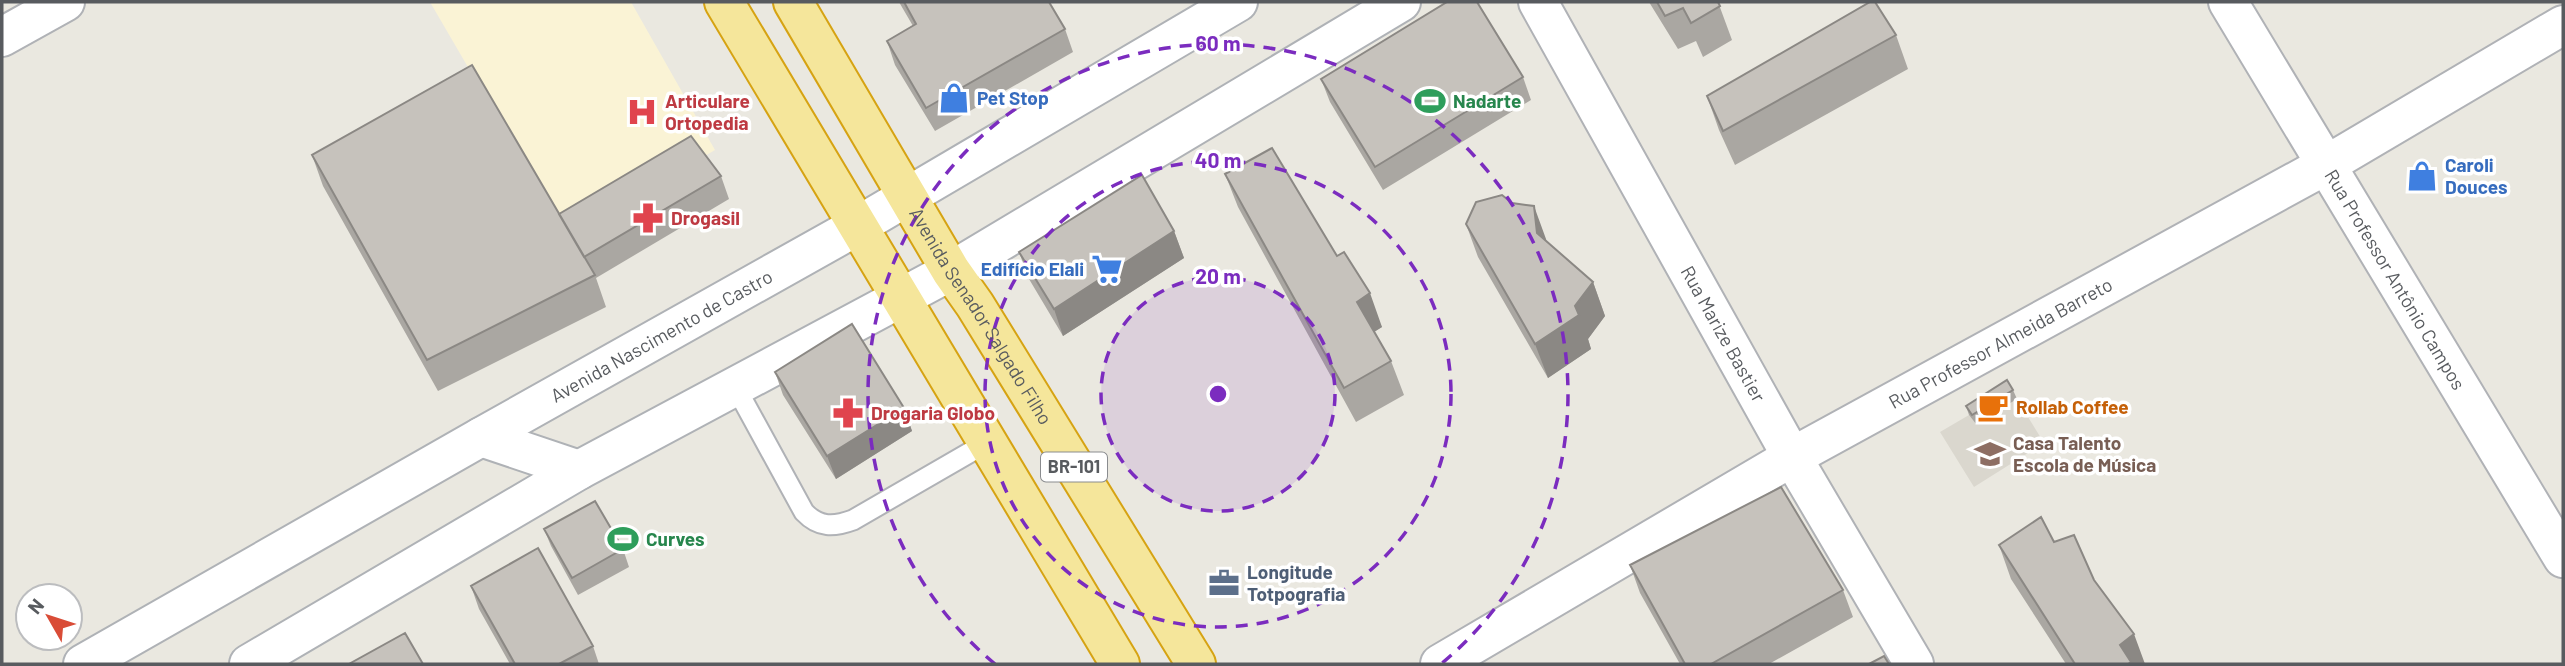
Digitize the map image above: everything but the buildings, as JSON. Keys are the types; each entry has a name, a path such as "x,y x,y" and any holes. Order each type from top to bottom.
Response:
{"highway":[{"name":"BR-101","path":"724,2 988,442 1115,662"},
{"name":"Avenida Senador Salgado Filho","path":"793,2 951,271 975,305 1196,664"}],"main road":[{"path":"2,37 65,2"},
{"name":"Avenida Nascimento de Castro","path":"83,664 859,225 1238,2"},
{"path":"249,664 579,470 951,271 1401,2"},
{"name":"Rua Marize Bastier","path":"1538,2 1792,457 1914,664"},
{"name":"Rua Professor Antônio Campos","path":"2228,2 2563,558"},
{"name":"Rua Professor Almeida Barreto","path":"1440,664 1792,457 2326,165 2563,25"},
{"path":"481,437 579,470"}],"lane":[{"path":"735,386 804,512 819,524 831,526 853,520 988,442"}],"shaded area":[{"path":"430,2 631,2 715,150 567,237"},
{"name":"Casa Talento Escola de Música","path":"2017,399 2044,443 1974,487 1940,432 1969,415 1976,424"}],"place":[{"name":"Pet Stop","path":"954,98"},
{"name":"Nadarte","path":"1430,101"},
{"name":"Articulare Ortopedia","path":"642,112"},
{"name":"Caroli Douces","path":"2422,176"},
{"name":"Drogasil","path":"648,218"},
{"name":"Edifício Elali","path":"1107,269"},
{"name":"Rollab Coffee","path":"1993,407"},
{"name":"Drogaria Globo","path":"848,413"},
{"name":"Casa Talento Escola de Música","path":"1990,454"},
{"name":"Curves","path":"623,539"},
{"name":"Longitude Totpografia","path":"1224,583"}]}
